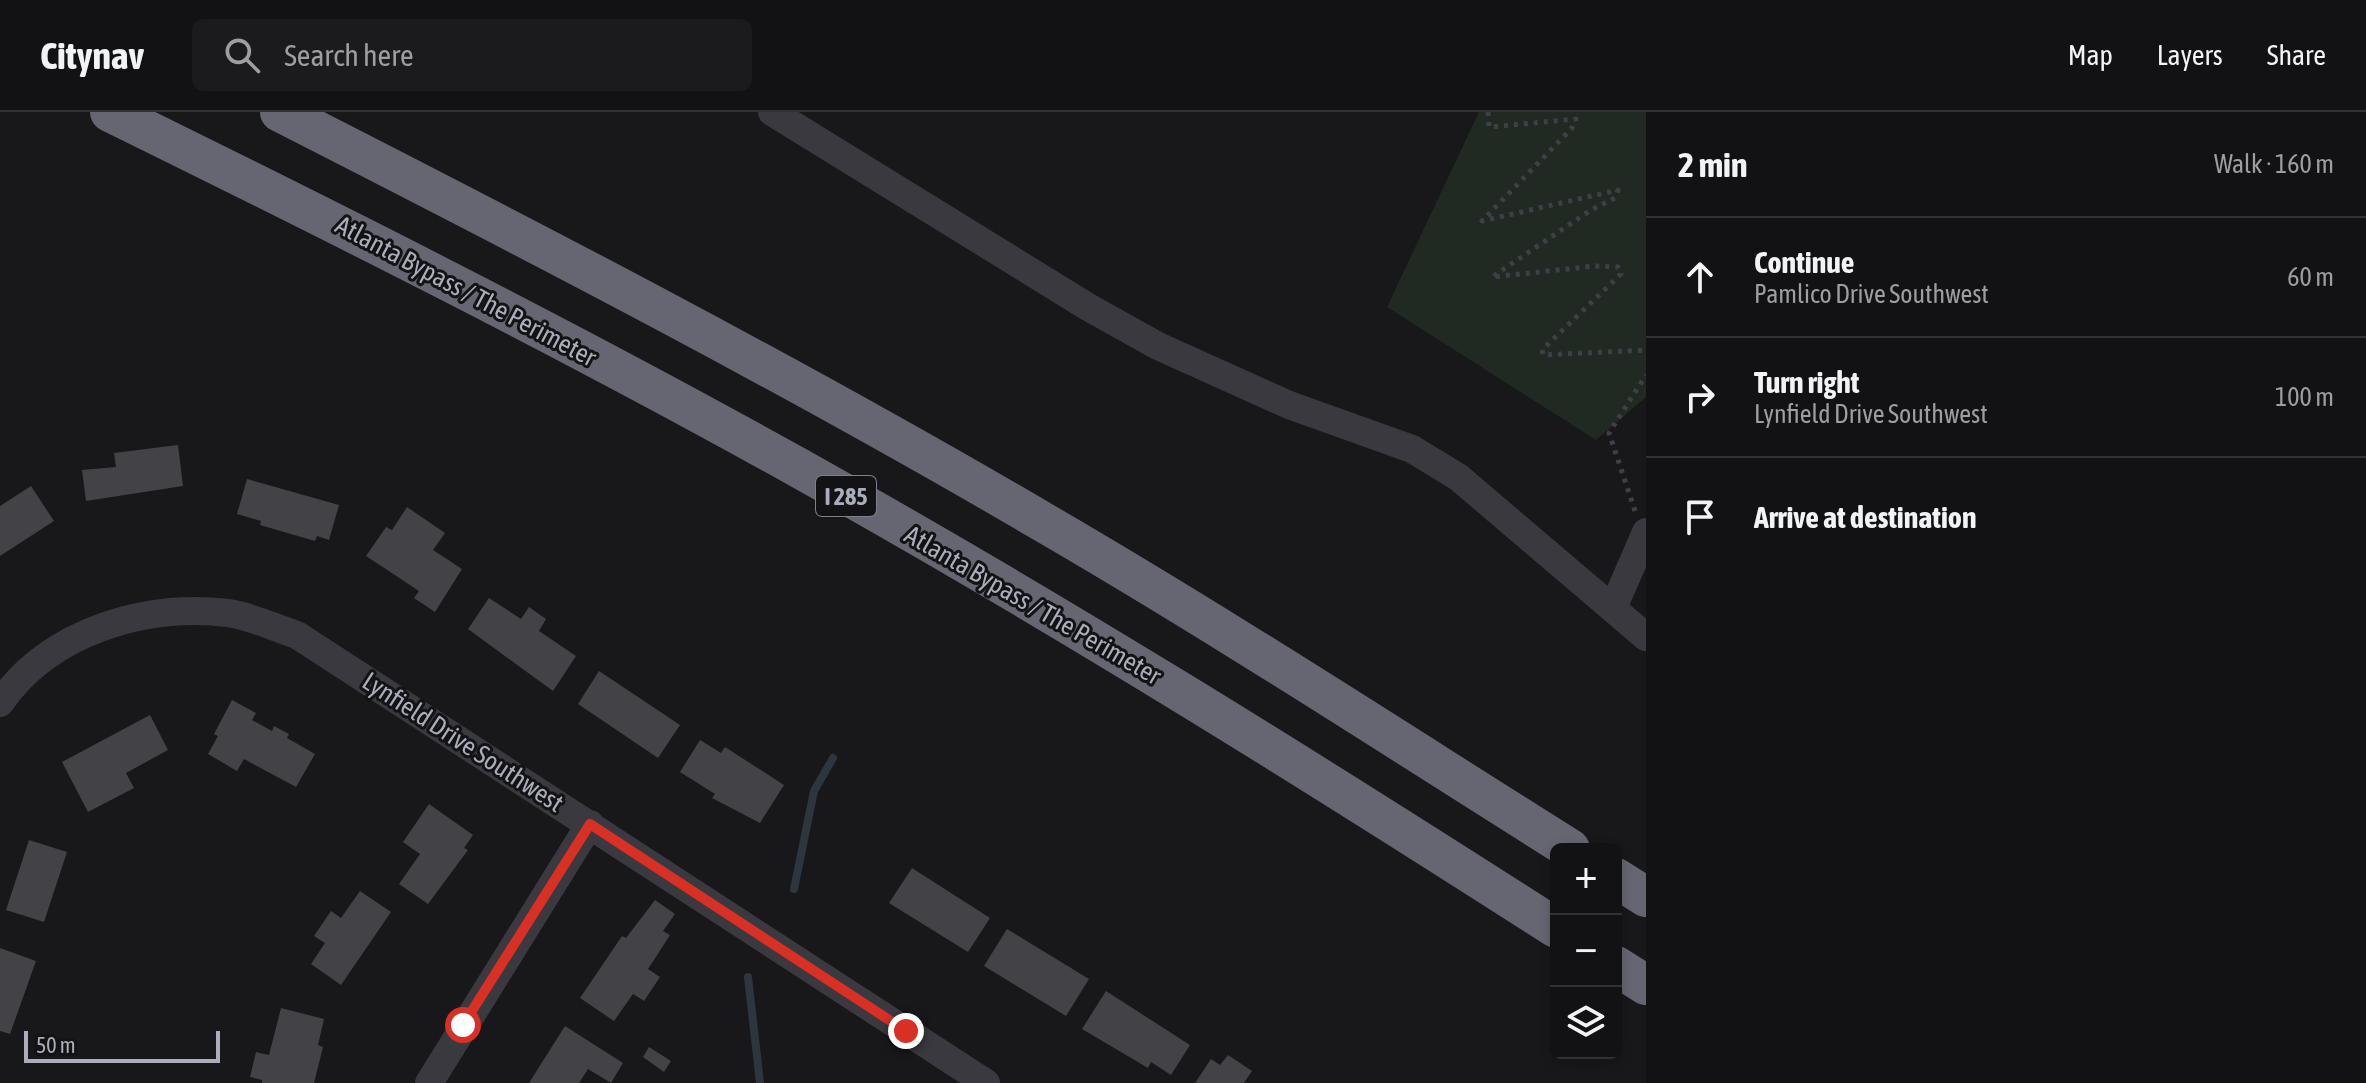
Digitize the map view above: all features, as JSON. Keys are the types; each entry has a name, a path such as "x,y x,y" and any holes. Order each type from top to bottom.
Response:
{"highway":[{"name":"Atlanta Bypass / The Perimeter","path":"110,112 372,240 800,469 1142,669 1550,924"},
{"path":"280,112 553,253 1041,521 1191,610 1560,843"},
{"path":"1622,882 1646,897"},
{"path":"1622,970 1646,985"}],"street":[{"path":"772,112 1088,307 1158,346 1289,405 1412,449 1458,477 1646,637"},
{"path":"1613,608 1641,522"},
{"name":"Lynfield Drive Southwest","path":"0,703 38,661 68,642 107,625 158,613 229,613 297,635 986,1083"},
{"path":"429,1083 590,824"}],"path":[{"path":"1488,112 1489,127 1576,119 1572,128 1482,221 1618,190 1615,198 1591,210 1492,277 1595,266 1618,267 1621,274 1542,350 1543,355 1646,350"},
{"path":"1641,522 1609,433 1646,375"}],"shaded area":[{"path":"1479,112 1646,112 1646,397 1596,440 1387,307"}],"building":[{"path":"178,445 183,486 86,501 82,470 116,467 114,453"},
{"path":"247,479 339,505 329,540 317,536 315,541 260,525 261,521 237,514"},
{"path":"31,486 54,521 0,556 0,506"},
{"path":"407,507 445,533 433,550 462,569 435,612 414,598 419,591 366,556 386,527 392,530"},
{"path":"489,598 521,619 529,607 546,619 539,631 576,656 553,691 468,629"},
{"path":"599,671 680,725 658,758 578,704"},
{"path":"232,700 256,713 252,720 272,731 274,726 289,734 287,738 315,754 296,787 244,759 237,771 208,754 218,736 214,734"},
{"path":"150,715 168,750 126,773 134,788 88,812 62,762"},
{"path":"700,740 721,753 725,747 784,785 760,823 712,798 715,794 680,772"},
{"path":"429,804 473,835 464,848 468,850 428,904 399,884 420,854 403,842"},
{"path":"29,840 67,852 44,922 6,910"},
{"path":"912,868 990,918 968,952 889,903"},
{"path":"360,891 391,912 341,985 311,964 325,943 314,936 331,911 341,918"},
{"path":"655,900 675,914 663,931 670,935 648,969 660,977 644,1001 633,994 614,1021 580,998 622,936 626,938"},
{"path":"1007,929 1089,979 1066,1016 984,966"},
{"path":"0,948 36,961 10,1034 0,1031"},
{"path":"1106,991 1190,1045 1171,1075 1151,1062 1148,1068 1082,1029"},
{"path":"281,1008 324,1019 318,1045 323,1047 314,1083 262,1083 262,1080 250,1077 256,1052 269,1055"},
{"path":"565,1026 623,1063 611,1083 588,1069 579,1083 529,1083"},
{"path":"649,1047 671,1061 664,1072 643,1057"},
{"path":"1228,1055 1252,1071 1244,1083 1195,1083 1211,1059 1220,1065"}],"waterway":[{"path":"794,889 814,791 833,758"},
{"path":"748,977 760,1083"}],"route":[{"path":"463,1025 590,824 906,1031"}]}
